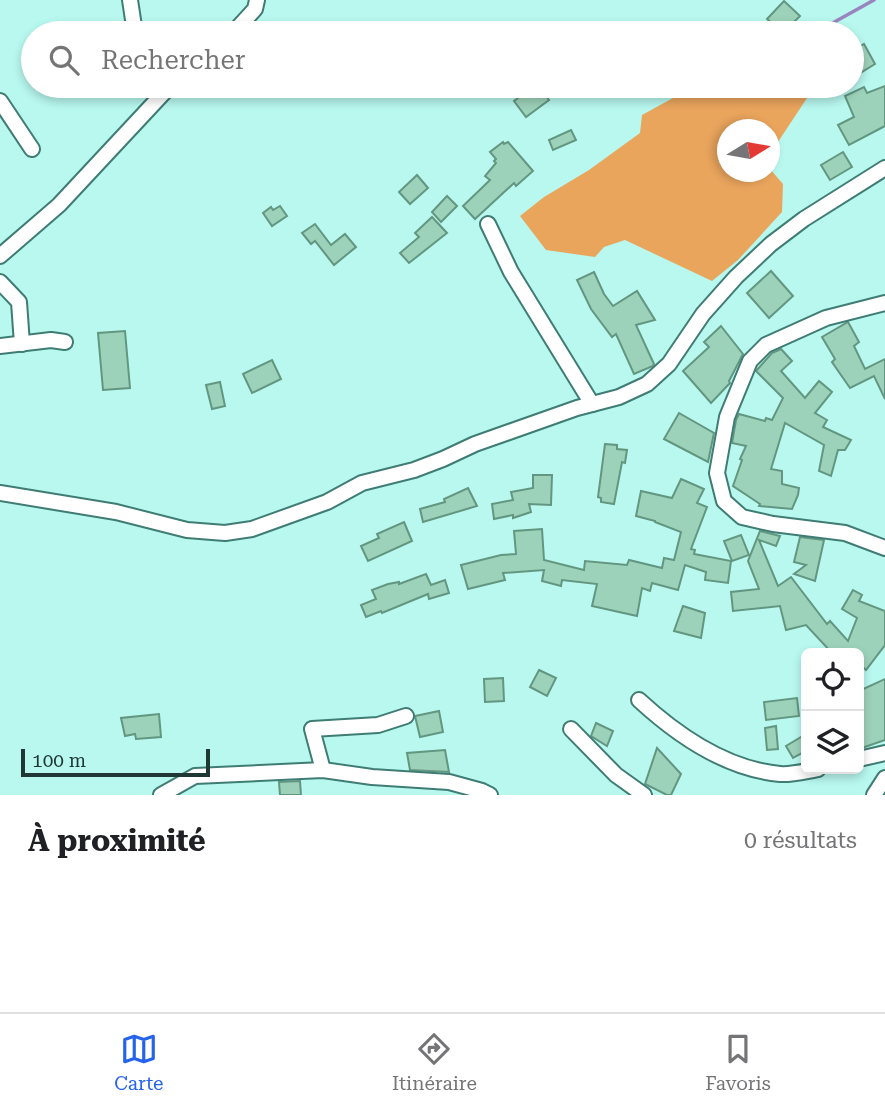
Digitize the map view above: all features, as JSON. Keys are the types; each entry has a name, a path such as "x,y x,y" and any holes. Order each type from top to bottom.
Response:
{"street":[{"path":"130,0 133,21"},
{"path":"244,21 255,9 257,0"},
{"path":"0,256 59,205 159,98"},
{"path":"0,101 32,149"},
{"path":"0,493 129,514 187,530 225,533 253,529 327,502 362,483 414,470 475,443 619,397 647,384 669,364 703,314 771,244 804,219 885,168"},
{"path":"488,224 511,272 592,404"},
{"path":"0,282 19,302 22,344"},
{"path":"885,303 826,318 766,345 750,361 726,417 717,473 724,501 742,517 773,524 845,533 885,548"},
{"path":"0,346 51,340 65,342"},
{"path":"639,701 668,727 737,766 782,775 801,772"},
{"path":"323,770 312,729 378,725 406,716"},
{"path":"571,729 616,775 644,795"},
{"path":"864,758 885,753"},
{"path":"161,795 195,776 323,770 372,777 449,782 490,795"},
{"path":"874,795 885,778"}],"shaded area":[{"path":"673,98 807,98 780,139 780,119 717,119 717,182 780,181 783,184 782,212 738,260 712,281 625,240 604,247 595,257 546,250 520,216 640,133 642,115"}],"building":[{"path":"784,1 800,16 795,21 767,19"},
{"path":"864,44 875,64 864,71"},
{"path":"885,86 885,126 849,145 838,125 854,117 846,98 864,98 864,87 867,93"},
{"path":"518,98 549,100 526,117 514,101"},
{"path":"571,130 576,140 553,150 549,140"},
{"path":"503,142 508,142 533,171 516,186 514,183 475,219 463,206 490,180 485,176 496,163 496,159 490,152"},
{"path":"843,152 852,167 830,180 821,165"},
{"path":"417,175 428,188 410,204 399,192"},
{"path":"447,196 457,206 441,222 432,212"},
{"path":"280,206 287,216 272,226 263,213 271,207 273,210"},
{"path":"432,217 447,233 409,263 400,253 419,237 415,233"},
{"path":"315,224 331,245 345,234 356,247 334,265 315,241 311,244 302,233"},
{"path":"771,271 793,296 769,318 747,293"},
{"path":"594,272 613,306 637,291 655,320 636,325 653,366 634,374 616,334 612,337 591,309 577,280"},
{"path":"848,322 859,342 854,346 865,369 885,359 885,399 874,376 850,388 832,362 835,359 822,337"},
{"path":"721,326 743,354 730,383 711,403 683,371 709,347 704,342"},
{"path":"125,331 130,388 103,390 98,333"},
{"path":"781,349 792,361 781,371 805,398 819,381 832,392 815,413 827,420 823,427 851,440 845,450 838,450 831,476 819,471 824,445 785,423 771,469 782,471 782,484 799,488 792,509 759,506 760,504 733,486 746,446 732,443 736,420 739,414 765,421 766,418 772,420 783,398 756,371 772,353"},
{"path":"272,360 281,379 252,393 243,374"},
{"path":"220,382 225,406 212,409 206,385"},
{"path":"679,413 714,433 708,462 664,439"},
{"path":"605,444 617,445 617,449 627,450 614,504 601,502 598,497"},
{"path":"533,475 552,475 551,505 529,504 531,512 513,518 513,515 494,519 492,504 513,500 511,492 533,488"},
{"path":"681,479 704,489 697,503 707,507 691,549 695,550 694,554 731,561 728,583 705,580 706,572 685,565 678,590 652,583 650,591 642,588 637,616 592,606 597,584 562,580 561,586 542,581 544,570 503,573 505,580 468,589 461,565 516,554 514,531 542,529 544,560 584,570 585,561 627,565 629,560 662,568 664,558 674,560 681,532 636,516 641,491 672,498"},
{"path":"468,488 477,506 423,522 420,509 445,502 444,499"},
{"path":"404,522 412,541 368,561 361,546 379,538 377,534"},
{"path":"760,531 780,536 776,546 759,540 778,586 791,577 827,624 830,621 848,641 857,618 842,609 853,590 862,595 859,601 885,611 885,645 866,670 864,648 827,648 806,625 786,630 780,606 733,611 731,592 759,589 748,561"},
{"path":"741,535 749,555 732,561 724,541"},
{"path":"800,537 824,540 815,581 794,574 806,565 794,562"},
{"path":"426,574 431,585 445,580 449,593 429,599 428,594 366,617 361,605 376,599 372,590"},
{"path":"683,606 705,613 701,638 674,631"},
{"path":"539,670 556,678 547,696 530,687"},
{"path":"503,678 504,701 485,702 484,679"},
{"path":"885,679 885,740 864,747 864,711 864,689"},
{"path":"797,698 799,716 766,720 764,702"},
{"path":"439,711 443,732 420,737 415,716"},
{"path":"159,714 161,737 136,739 135,734 125,736 121,718"},
{"path":"596,723 613,731 607,746 591,736"},
{"path":"776,726 778,749 767,750 765,728"},
{"path":"801,737 801,754 793,758 786,746"},
{"path":"657,748 681,774 671,795 645,784"},
{"path":"445,750 449,772 410,770 407,753"},
{"path":"300,781 301,795 280,795 279,782"}],"waterway":[{"path":"836,21 874,0"}]}
